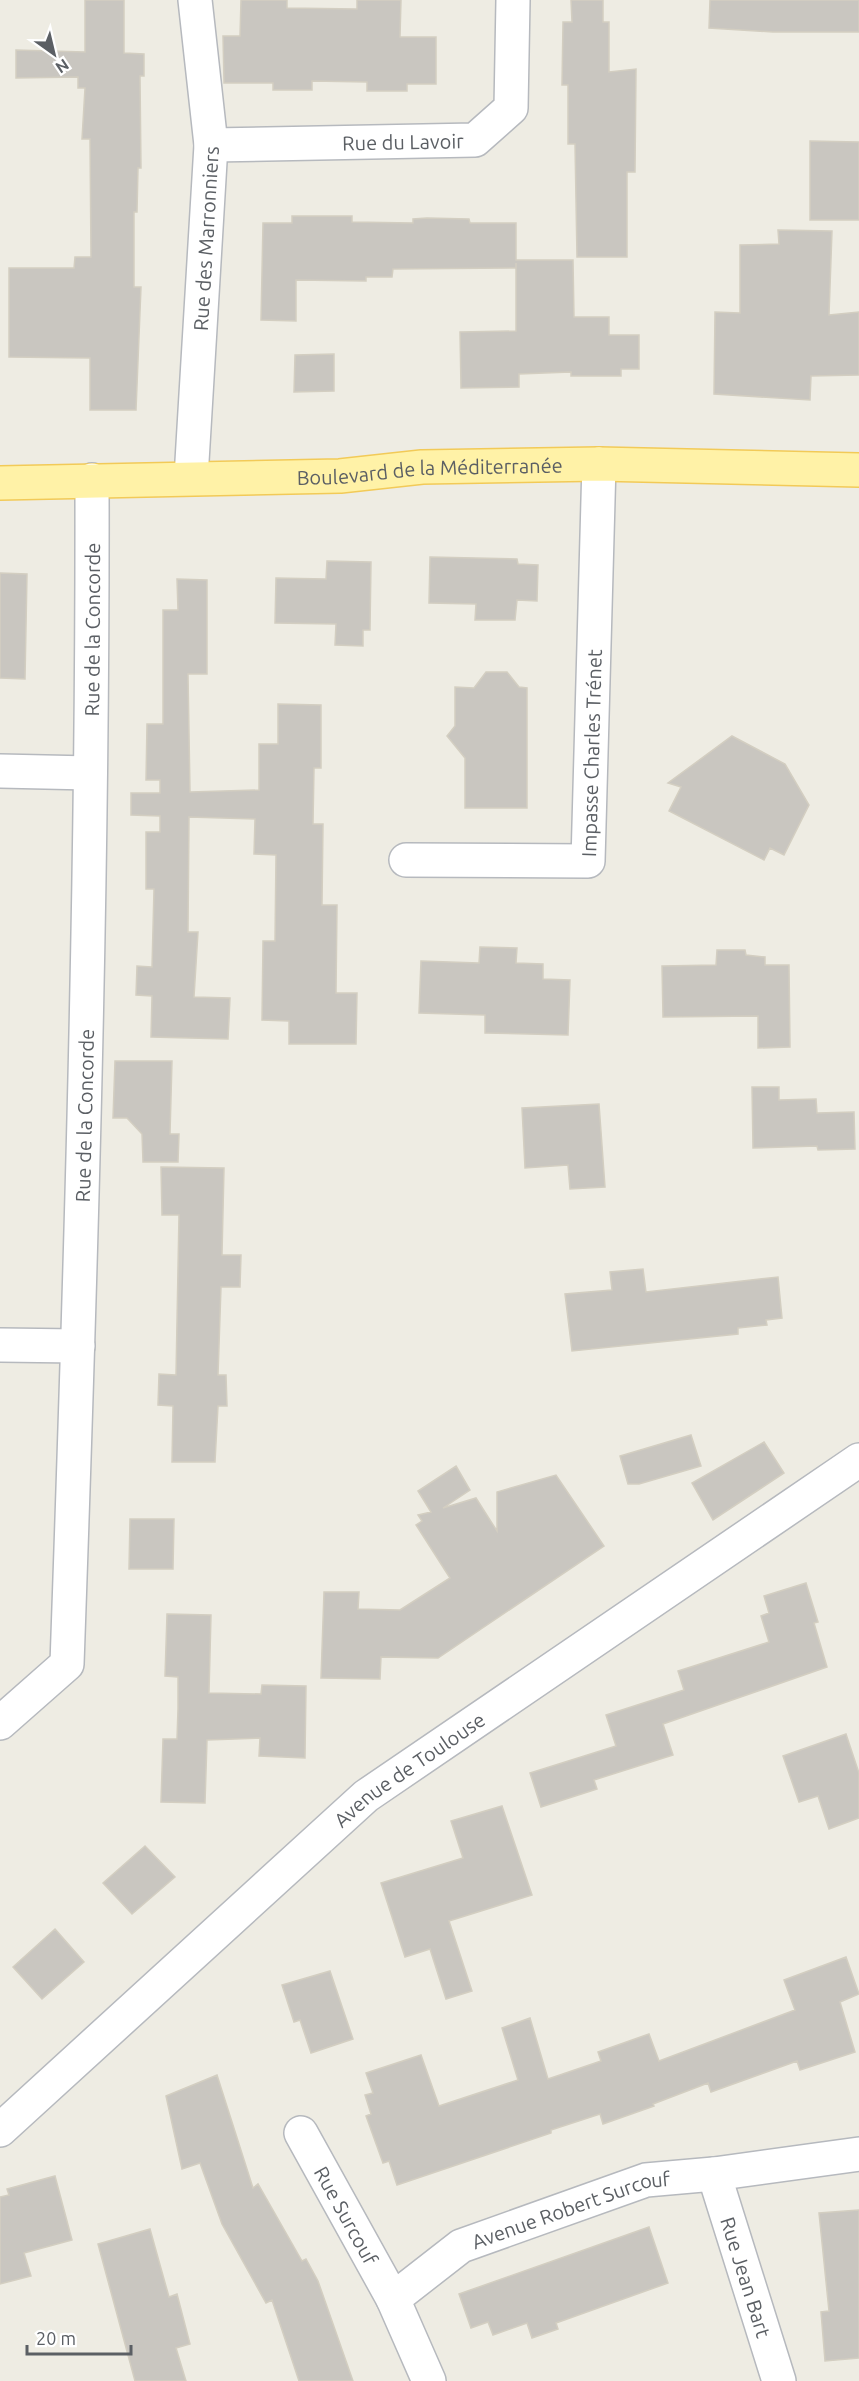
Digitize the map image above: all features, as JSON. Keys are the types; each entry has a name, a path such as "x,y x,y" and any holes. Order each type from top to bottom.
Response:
{"main road":[{"name":"Boulevard de la Méditerranée","path":"0,483 340,476 422,467 598,464 859,470"}],"street":[{"name":"Rue des Marronniers","path":"191,478 210,145 195,0"},
{"name":"Rue du Lavoir","path":"210,145 475,140 511,108 513,0"},
{"name":"Impasse Charles Trénet","path":"406,860 588,861 598,464"},
{"name":"Rue de la Concorde","path":"0,1723 67,1664 78,1346 90,774 92,480"},
{"path":"0,771 90,774"},
{"path":"0,1345 78,1346"},
{"name":"Avenue de Toulouse","path":"0,2130 366,1796 859,1460"},
{"name":"Rue Surcouf","path":"301,2133 393,2299"},
{"name":"Avenue Robert Surcouf","path":"393,2299 460,2246 646,2180 714,2174 859,2154"},
{"name":"Rue Jean Bart","path":"714,2174 779,2381"},
{"path":"393,2299 429,2381"}],"building":[{"path":"85,0 124,0 124,53 144,54 144,76 140,76 141,168 138,168 137,212 134,212 134,287 141,287 136,410 90,410 90,358 9,357 9,268 74,268 75,257 91,257 90,139 82,139 85,88 78,88 78,77 16,78 16,50 85,52"},
{"path":"241,0 287,0 287,8 357,9 357,0 401,0 400,37 436,37 436,84 407,84 407,91 367,91 367,82 312,81 312,90 273,90 273,83 224,83 223,36 240,36"},
{"path":"571,0 603,0 603,22 609,22 609,72 636,69 635,172 627,172 627,257 577,257 575,144 568,144 568,85 562,85 563,22 572,22"},
{"path":"710,0 859,0 859,32 773,32 709,28"},
{"path":"810,141 859,142 859,220 810,220"},
{"path":"292,216 352,216 352,222 413,223 413,219 427,218 469,219 470,223 516,223 516,260 573,260 574,317 609,317 609,335 639,335 639,369 621,369 621,376 571,376 571,372 519,374 519,387 461,388 460,332 516,331 516,268 393,269 392,277 366,277 366,281 296,280 296,321 261,320 263,223 292,223"},
{"path":"778,230 832,231 829,315 859,312 859,375 811,376 810,400 714,394 715,312 740,313 740,245 779,244"},
{"path":"334,354 334,391 294,392 295,355"},
{"path":"430,557 517,559 518,564 538,565 537,601 517,600 515,620 475,620 476,604 429,603"},
{"path":"327,561 371,562 370,630 363,630 363,646 335,645 336,624 275,623 276,578 326,579"},
{"path":"0,573 27,574 25,679 0,678"},
{"path":"177,579 207,580 207,674 188,674 190,792 259,790 259,744 278,744 278,704 321,705 321,768 314,768 313,824 323,824 322,905 337,905 336,993 357,993 356,1044 289,1044 289,1021 262,1020 263,941 275,941 276,855 254,854 255,819 189,817 188,932 198,932 194,997 230,998 228,1039 151,1037 152,996 136,995 137,966 152,967 154,889 146,889 146,832 160,832 160,816 131,815 131,793 160,793 160,780 146,780 147,724 163,724 163,610 178,610"},
{"path":"486,672 507,672 519,687 527,688 527,808 465,808 465,758 447,736 455,726 455,687 474,688"},
{"path":"732,736 785,764 809,805 784,855 770,848 764,860 669,811 681,787 668,783"},
{"path":"480,947 517,948 516,963 543,964 543,979 570,980 568,1035 485,1033 485,1015 419,1013 421,961 479,963"},
{"path":"717,950 745,950 746,955 765,957 765,965 789,965 790,1047 758,1048 758,1016 663,1017 662,966 716,965"},
{"path":"115,1061 172,1061 170,1134 179,1134 178,1162 143,1162 142,1134 127,1118 113,1118"},
{"path":"752,1087 779,1087 779,1100 816,1099 817,1113 854,1112 855,1149 818,1150 817,1146 753,1148"},
{"path":"599,1104 605,1187 570,1189 568,1165 525,1168 522,1108"},
{"path":"161,1167 224,1168 222,1255 241,1255 240,1287 221,1287 218,1375 226,1375 227,1406 218,1406 215,1462 172,1462 173,1406 158,1405 159,1374 176,1375 179,1215 162,1215"},
{"path":"643,1269 646,1292 778,1277 782,1318 766,1320 767,1325 738,1328 738,1334 572,1351 565,1294 612,1290 610,1272"},
{"path":"691,1435 701,1466 639,1484 628,1484 620,1456"},
{"path":"764,1442 784,1473 713,1520 692,1483"},
{"path":"456,1466 470,1490 443,1508 476,1498 497,1531 497,1492 556,1475 604,1546 438,1658 381,1657 380,1679 321,1678 324,1592 359,1592 358,1609 400,1610 450,1578 416,1525 422,1521 418,1515 431,1512 418,1491"},
{"path":"130,1519 174,1519 173,1569 129,1569"},
{"path":"806,1583 818,1622 814,1623 827,1667 663,1724 673,1755 594,1780 597,1789 541,1807 530,1773 616,1746 606,1715 684,1690 678,1671 769,1642 761,1616 769,1613 764,1596"},
{"path":"167,1614 211,1615 209,1693 261,1694 262,1685 306,1686 305,1758 259,1756 260,1738 207,1740 205,1803 161,1802 163,1739 177,1739 178,1709 178,1677 165,1676"},
{"path":"846,1734 859,1773 859,1818 829,1829 818,1796 799,1802 783,1756"},
{"path":"502,1806 532,1895 449,1921 472,1991 446,1999 430,1949 405,1957 381,1883 463,1858 451,1821"},
{"path":"145,1846 175,1877 132,1914 103,1883"},
{"path":"55,1929 84,1962 42,1999 13,1967"},
{"path":"846,1957 859,1994 840,2002 855,2052 800,2070 797,2061 711,2092 708,2083 603,2124 600,2114 397,2185 389,2161 383,2163 366,2116 371,2114 365,2095 373,2093 366,2073 421,2055 439,2106 518,2080 502,2028 530,2018 548,2079 601,2061 598,2052 649,2034 659,2061 795,2010 784,1980"},
{"path":"330,1971 353,2039 311,2053 300,2020 294,2022 282,1985"},
{"path":"217,2075 253,2188 258,2184 302,2261 306,2259 318,2281 353,2381 299,2381 272,2300 266,2303 222,2224 200,2163 182,2169 166,2096"},
{"path":"55,2176 72,2240 24,2253 31,2276 0,2284 0,2197 9,2195 7,2189"},
{"path":"859,2210 859,2358 825,2361 821,2312 829,2311 819,2213"},
{"path":"649,2227 668,2283 556,2323 558,2329 532,2338 527,2323 493,2335 488,2322 471,2328 459,2294"},
{"path":"150,2229 169,2297 177,2294 190,2344 176,2348 186,2381 135,2381 98,2244"}]}
